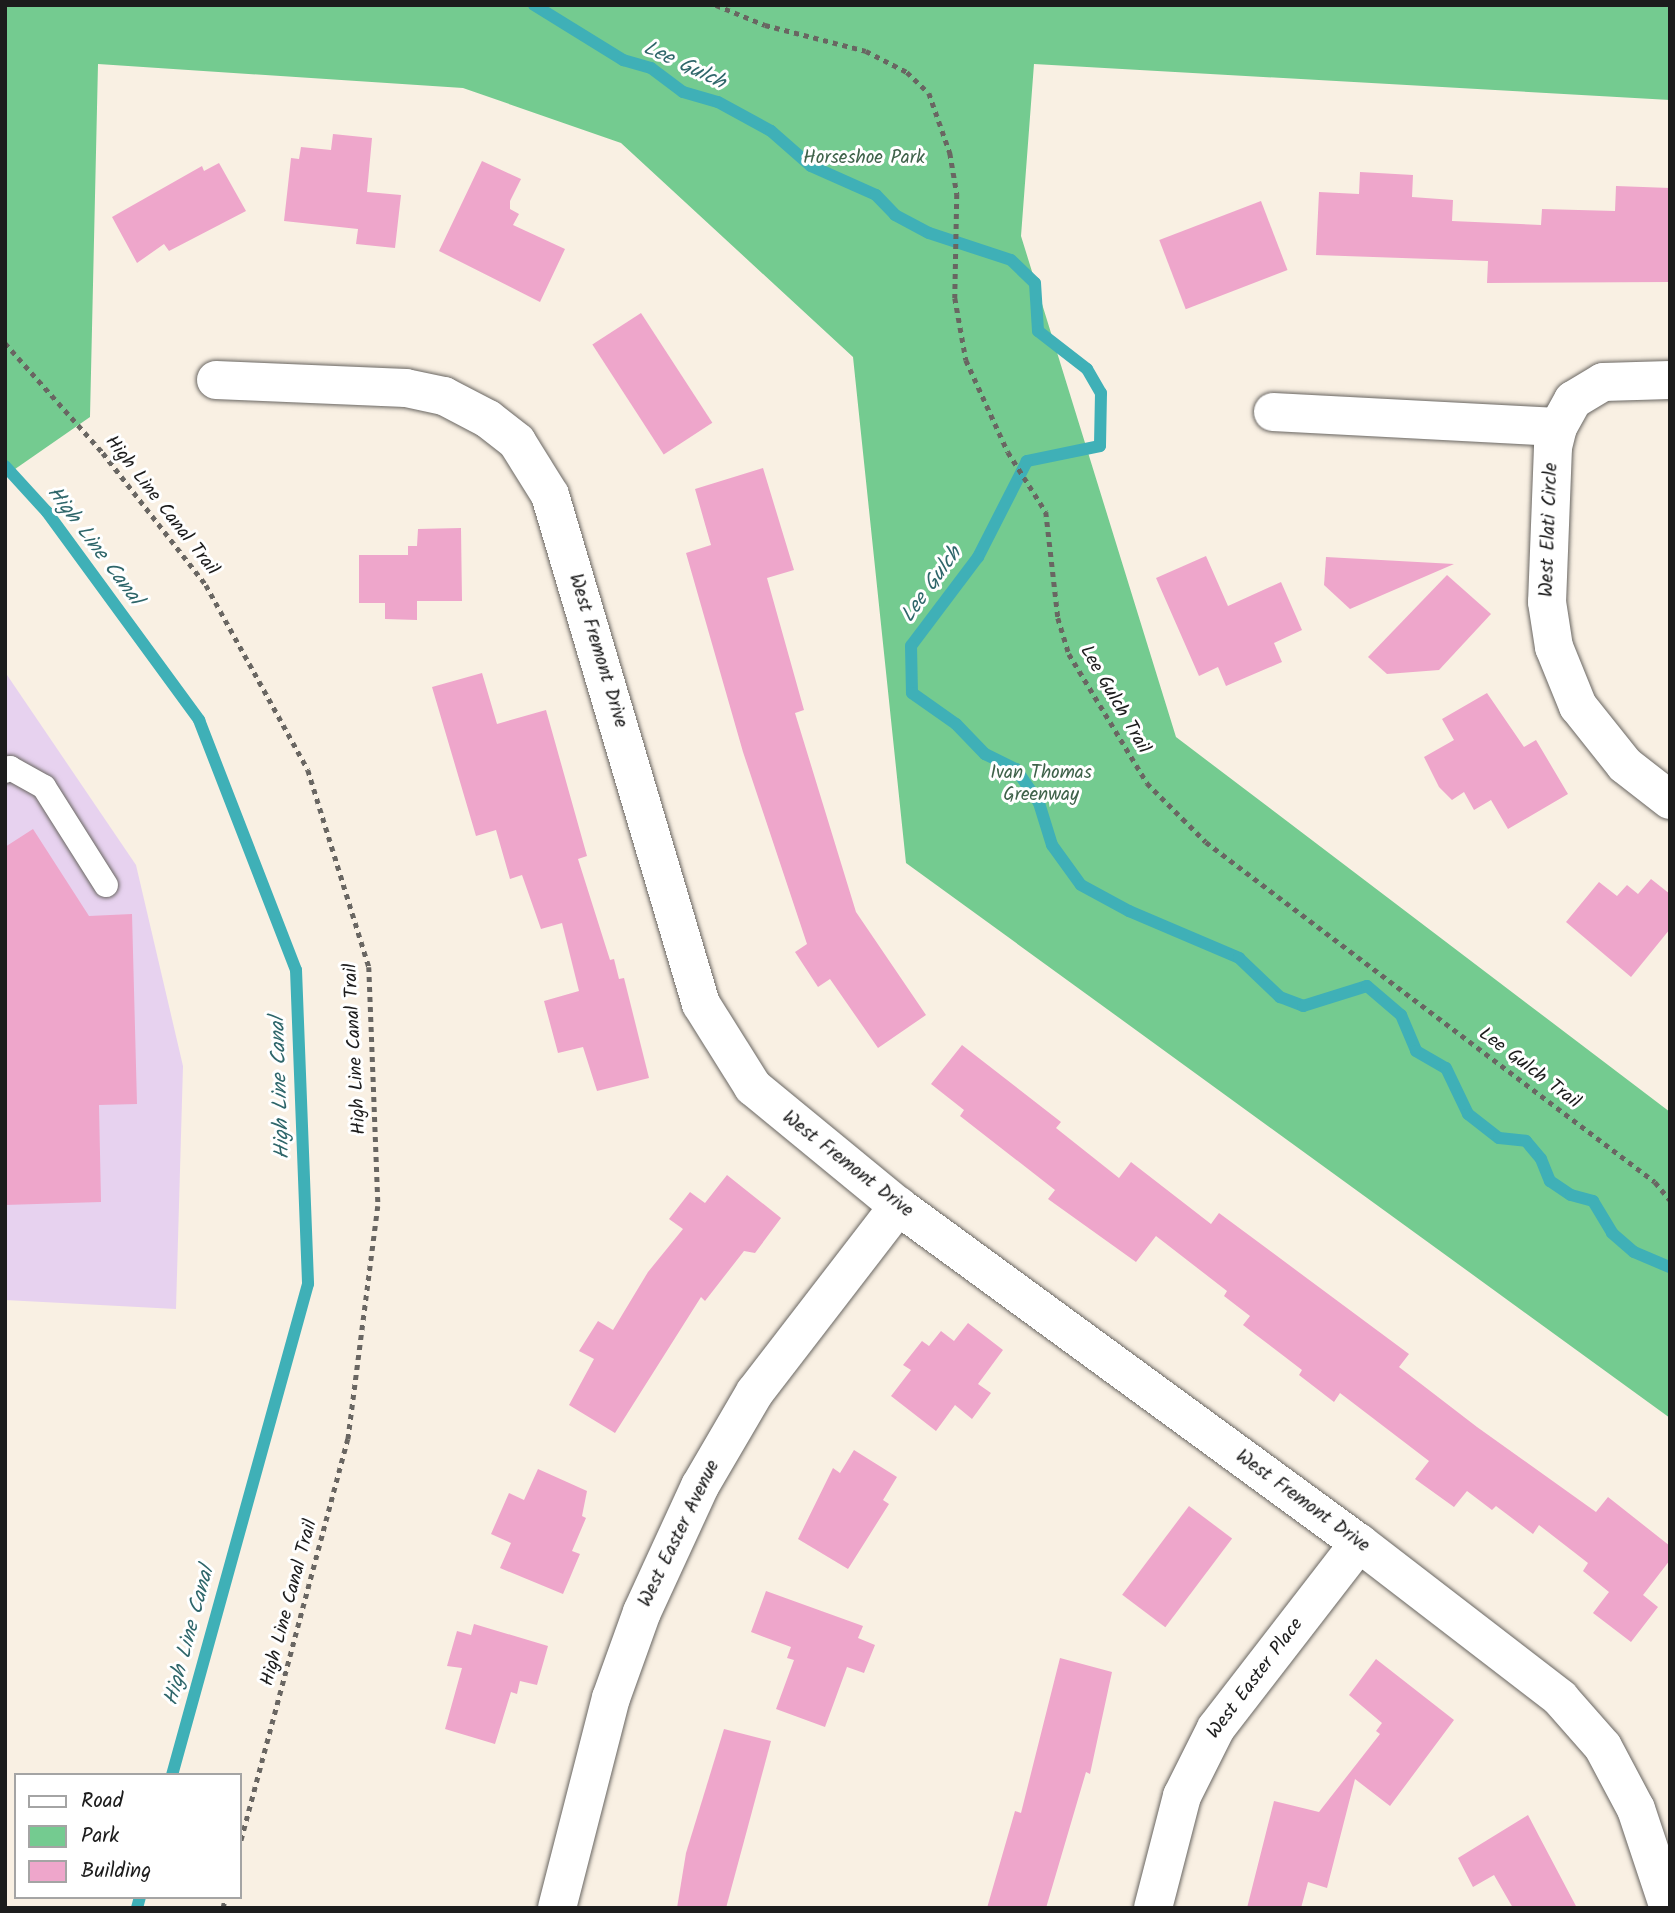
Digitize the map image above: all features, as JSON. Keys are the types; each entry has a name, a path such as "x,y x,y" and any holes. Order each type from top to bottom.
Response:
{"street":[{"name":"West Fremont Drive","path":"216,380 406,388 444,396 488,419 517,442 550,495 701,1004 717,1035 752,1087 776,1110 898,1206 1359,1544 1560,1698 1603,1747 1636,1809 1670,1908"},
{"name":"West Elati Circle","path":"1670,380 1603,382 1573,400 1558,427 1553,447 1547,602 1554,647 1578,706 1602,740 1625,765 1670,800"},
{"path":"1273,412 1558,427"},
{"name":"West Easter Avenue","path":"557,1908 611,1698 642,1612 700,1486 755,1392 898,1206"},
{"name":"West Easter Place","path":"1153,1908 1182,1796 1216,1728 1359,1544"}],"lane":[{"path":"5,771 10,768 44,787 106,885"}],"path":[{"name":"Lee Gulch Trail","path":"716,5 765,25 866,51 907,72 929,93 939,117 957,194 955,259 960,340 1009,452 1046,512 1058,618 1069,654 1147,783 1206,842 1655,1182 1670,1200"},
{"name":"High Line Canal Trail","path":"5,343 103,453 206,585 308,771 369,967 378,1206 348,1439 242,1836"}],"shaded area":[{"path":"5,672 136,865 183,1066 176,1309 5,1300"}],"green space":[{"path":"5,5 1670,5 1670,100 1034,64 1021,236 1176,737 1670,1112 1670,1418 906,863 853,357 621,143 463,88 98,64 90,417 5,476"}],"building":[{"path":"333,134 372,138 367,192 401,195 395,248 356,244 358,229 284,221 291,158 299,159 301,147 331,150"},
{"path":"482,161 521,179 510,201 510,209 519,214 513,225 565,249 540,302 439,251"},
{"path":"219,163 246,211 169,251 164,244 137,263 112,217 202,166 204,171"},
{"path":"1360,172 1413,175 1412,197 1453,200 1452,221 1541,225 1542,209 1615,211 1616,186 1670,188 1670,282 1487,283 1488,261 1316,255 1319,192 1359,194"},
{"path":"1261,201 1288,270 1186,309 1159,240"},
{"path":"641,313 712,423 664,454 592,345"},
{"path":"763,468 794,570 767,578 804,710 795,713 856,912 926,1015 878,1048 830,979 818,987 795,952 807,944 743,752 686,553 711,545 695,489"},
{"path":"461,528 462,601 417,601 417,620 385,619 385,603 359,603 359,555 408,555 408,546 417,546 418,529"},
{"path":"1206,556 1228,606 1281,582 1302,630 1274,643 1282,662 1226,686 1218,667 1199,676 1156,578"},
{"path":"1326,557 1454,564 1350,609 1324,585"},
{"path":"1447,575 1491,614 1439,670 1387,674 1368,657"},
{"path":"482,673 497,724 546,710 587,856 578,859 610,960 614,959 619,979 624,978 649,1078 597,1091 583,1047 558,1053 544,1001 579,991 562,923 541,929 522,875 510,879 496,830 476,836 432,687"},
{"path":"1487,693 1524,747 1536,740 1568,794 1508,829 1491,800 1474,810 1464,792 1452,800 1439,787 1424,757 1454,740 1442,719"},
{"path":"33,829 89,916 132,914 137,1104 99,1105 101,1202 5,1205 5,847"},
{"path":"1651,879 1670,894 1670,929 1631,977 1566,922 1599,882 1617,896 1627,885 1638,894"},
{"path":"962,1045 1061,1122 1056,1128 1119,1178 1131,1162 1211,1224 1219,1213 1409,1354 1399,1367 1477,1427 1596,1512 1608,1497 1670,1546 1670,1560 1643,1595 1658,1607 1631,1642 1593,1613 1609,1592 1583,1571 1588,1563 1539,1525 1533,1534 1496,1506 1492,1510 1467,1491 1454,1507 1415,1479 1429,1461 1340,1393 1334,1402 1299,1375 1302,1370 1243,1325 1250,1316 1224,1296 1227,1291 1156,1236 1136,1262 1048,1199 1055,1190 960,1116 964,1110 931,1084"},
{"path":"727,1175 781,1218 755,1253 744,1251 705,1301 701,1297 615,1433 569,1405 594,1359 579,1351 598,1321 613,1330 648,1272 683,1229 669,1219 690,1192 705,1203"},
{"path":"968,1323 1003,1350 978,1384 991,1393 972,1419 955,1405 936,1431 891,1396 911,1370 903,1365 922,1341 929,1346 941,1331 954,1341"},
{"path":"854,1450 897,1477 883,1500 889,1504 848,1569 798,1539 833,1468 840,1473"},
{"path":"538,1469 587,1491 582,1516 586,1518 572,1551 580,1554 563,1594 500,1568 511,1543 491,1534 509,1493 524,1500"},
{"path":"1189,1506 1232,1538 1165,1627 1122,1595"},
{"path":"766,1591 863,1626 858,1638 875,1645 864,1673 847,1667 825,1727 776,1709 794,1660 787,1658 791,1647 751,1632"},
{"path":"474,1624 548,1646 537,1685 520,1681 517,1694 511,1692 495,1744 445,1729 462,1668 447,1666 457,1631 471,1635"},
{"path":"1060,1658 1112,1672 1090,1774 1086,1772 1046,1908 987,1908 1015,1811 1021,1813"},
{"path":"1376,1659 1454,1720 1390,1806 1355,1779 1327,1888 1308,1882 1301,1908 1247,1908 1274,1801 1319,1812 1380,1734 1376,1731 1382,1723 1349,1695"},
{"path":"724,1729 771,1741 726,1908 677,1908 686,1853"},
{"path":"1528,1815 1577,1908 1513,1908 1494,1875 1473,1887 1458,1858"}],"waterway":[{"name":"Lee Gulch","path":"534,5 623,60 651,68 683,92 718,102 771,131 811,166 876,195 895,215 929,233 1011,260 1035,283 1038,331 1087,369 1101,393 1100,446 1027,461 978,557 911,646 912,693 956,724 985,754 1016,769 1039,803 1052,845 1081,885 1129,911 1239,958 1280,997 1303,1006 1367,986 1401,1015 1416,1051 1446,1068 1468,1114 1499,1138 1526,1141 1541,1159 1550,1181 1571,1195 1593,1201 1612,1233 1634,1252 1670,1267"},
{"name":"High Line Canal","path":"5,466 47,512 199,720 296,970 308,1284 173,1773"},
{"name":"High Line Canal","path":"137,1908 139,1899"}],"park label":[{"name":"Horseshoe Park","path":"864,159"},
{"name":"Ivan Thomas Greenway","path":"1041,785"}]}
